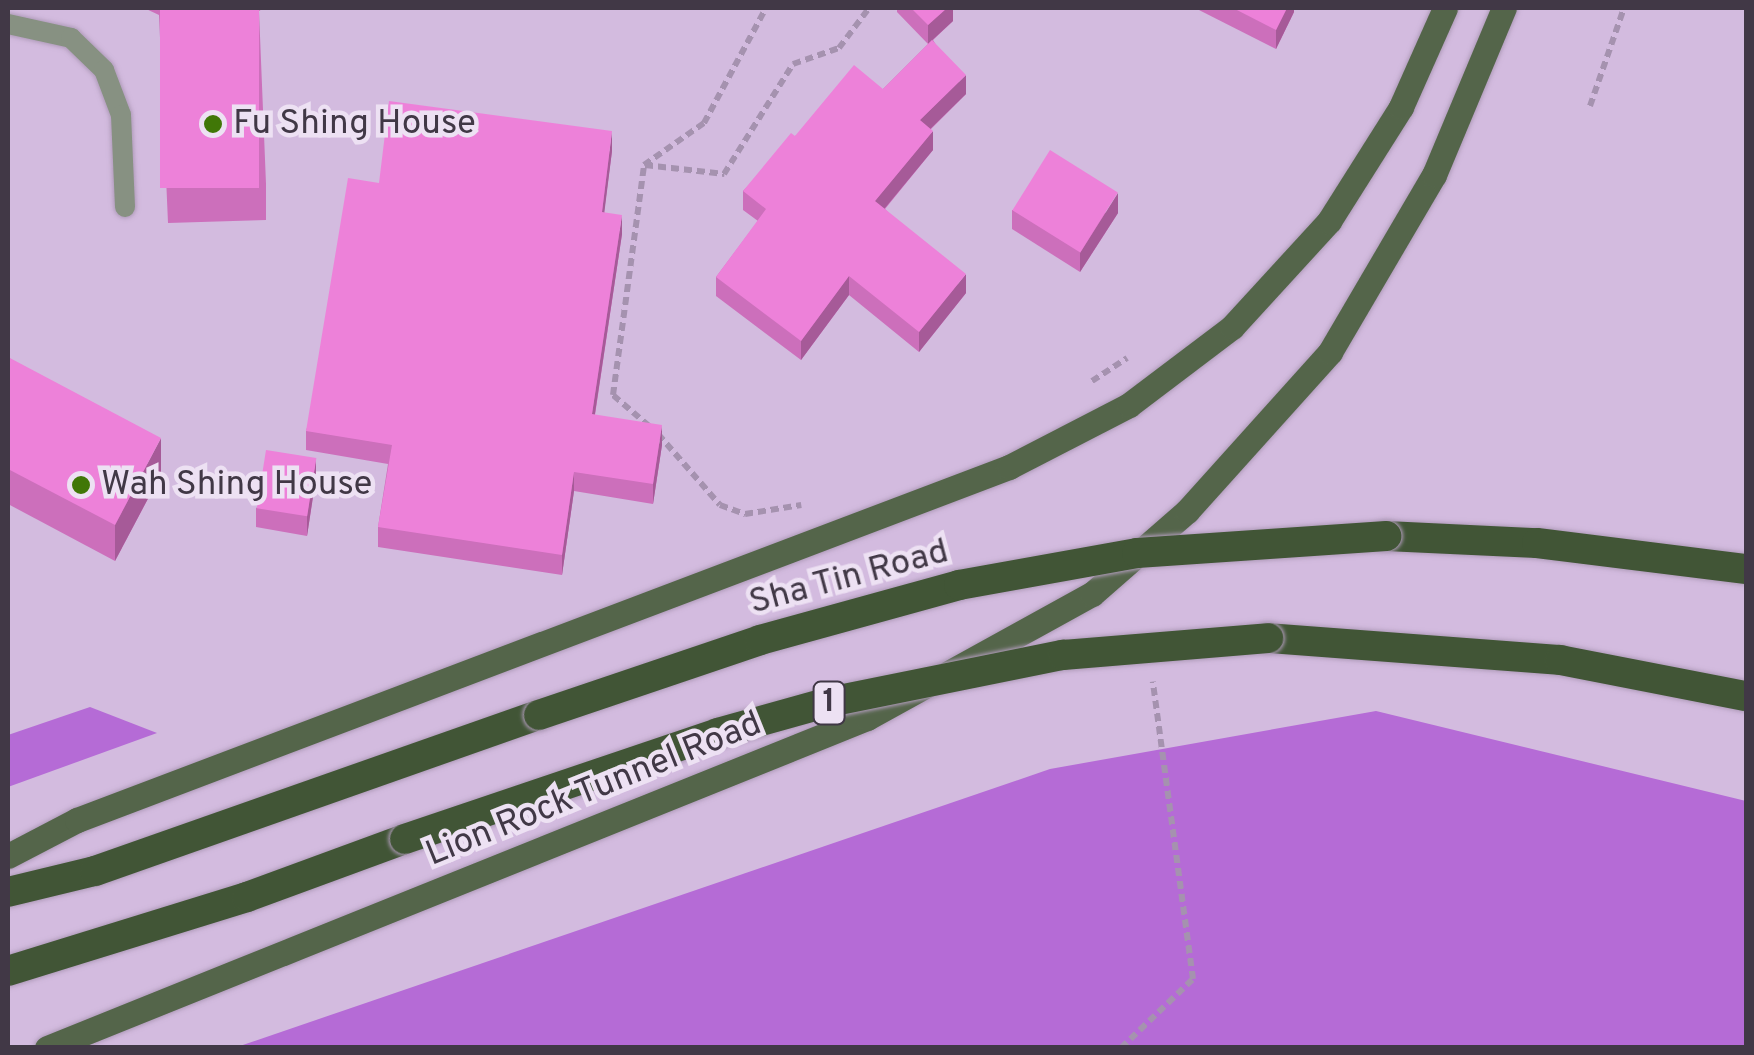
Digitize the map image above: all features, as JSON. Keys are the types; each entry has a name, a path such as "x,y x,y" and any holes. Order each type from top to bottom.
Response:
{"highway":[{"name":"Sha Tin Road","path":"8,892 95,871 760,640 959,586 1136,554 1386,536 1537,544 1746,570"},
{"name":"1","path":"8,970 247,897 700,738 829,702 1063,655 1268,638 1560,660 1746,696"}],"main road":[{"path":"8,856 76,820 1010,467 1128,405 1232,327 1329,221 1401,107 1445,8"},
{"name":"Lion Rock Tunnel Road","path":"47,1048 867,718 1092,594 1187,511 1330,352 1434,176 1504,8"}],"lane":[{"path":"8,24 71,38 104,70 121,115 125,208"}],"path":[{"path":"766,8 704,123 644,165 613,395 665,440 720,504 745,514 810,503"},
{"path":"644,165 724,174 794,64 839,48 869,8"},
{"path":"1590,106 1624,8"},
{"path":"1085,386 1133,354"},
{"path":"1121,1048 1193,979 1152,676"}],"shaded area":[{"path":"90,707 157,733 8,787 8,735"},
{"path":"1376,711 1746,801 1746,1047 237,1047 1050,769"}],"building":[{"name":"Fu Shing House","path":"160,8 259,8 259,188 160,188"},
{"path":"911,8 947,8 928,25"},
{"path":"1233,8 1287,8 1276,30"},
{"path":"932,40 966,75 920,120 933,131 875,201 966,274 919,332 849,276 801,341 716,277 766,209 743,191 854,65 883,89"},
{"path":"389,101 612,131 602,212 622,215 592,414 662,425 653,484 574,472 562,555 378,527 392,445 306,431 348,178 379,183"},
{"path":"1050,150 1118,192 1080,253 1012,210"},
{"path":"8,357 161,438 115,525 8,469"},
{"path":"266,450 316,458 307,516 257,508"}],"place":[{"name":"Fu Shing House","path":"213,124"},
{"name":"Wah Shing House","path":"81,485"}]}
